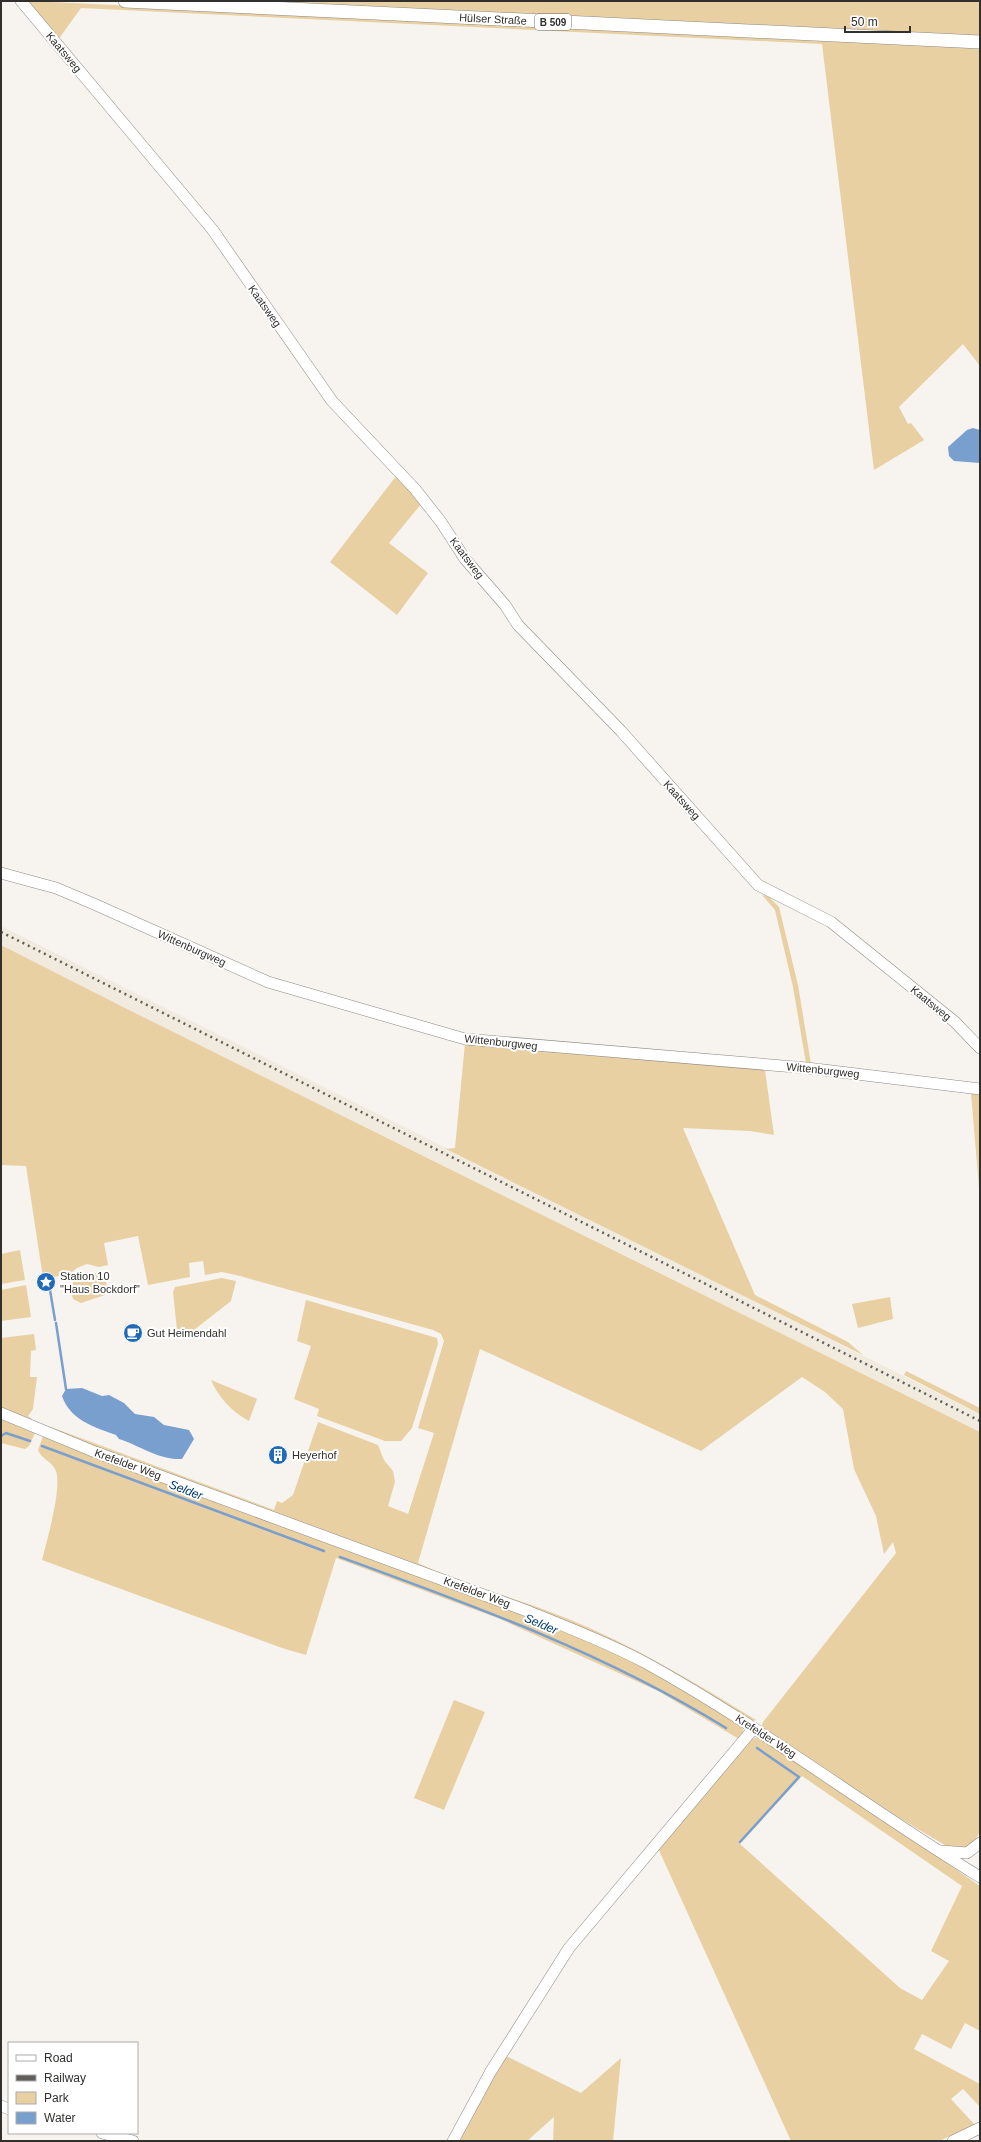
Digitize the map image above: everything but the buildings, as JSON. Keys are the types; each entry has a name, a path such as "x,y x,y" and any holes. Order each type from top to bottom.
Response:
{"main road":[{"name":"Hülser Straße","path":"125,1 980,42"}],"street":[{"name":"Kaatsweg","path":"21,1 212,229 332,400 415,489 465,559 505,605 518,625 621,731 758,885 831,922 955,1022 980,1048"},
{"name":"Wittenburgweg","path":"1,873 56,888 268,982 465,1039 807,1068 980,1089"},
{"name":"Krefelder Weg","path":"1,1413 95,1452 530,1612 586,1635 644,1662 700,1694 754,1728 980,1877"},
{"path":"453,2141 491,2071 569,1948 754,1728"},
{"path":"939,1851 967,1853 980,1843"},
{"path":"953,2141 980,2128"},
{"path":"106,2134 133,2141"}],"shaded area":[{"path":"1,926 980,1414 980,1432 1,945"}],"green space":[{"path":"30,1 980,46 980,366 963,344 899,407 908,424 911,423 924,440 874,470 822,44 81,8 58,40 27,6"},
{"path":"207,1 980,1 980,38"},
{"path":"397,475 422,503 389,543 428,573 397,615 330,562"},
{"path":"762,895 769,897 779,907 798,985 811,1064 806,1063 793,987 775,910"},
{"path":"1,945 980,1432 980,1779 979,1833 975,1841 964,1850 948,1847 901,1819 761,1728 763,1722 896,1553 893,1542 884,1554 876,1516 854,1469 843,1409 825,1392 802,1377 701,1451 480,1349 418,1563 454,1578 566,1618 615,1640 686,1678 756,1720 752,1721 668,1671 394,1558 51,1430 51,1427 274,1510 277,1501 282,1503 293,1495 318,1422 378,1445 384,1460 393,1471 395,1482 388,1506 408,1514 434,1433 418,1428 444,1341 441,1334 433,1330 240,1276 222,1272 205,1275 203,1261 189,1263 190,1277 148,1285 138,1236 104,1243 108,1265 99,1267 87,1264 77,1268 68,1275 43,1278 26,1166 1,1165"},
{"path":"465,1043 765,1070 774,1135 750,1131 683,1128 755,1295 848,1342 863,1355 446,1149 455,1148"},
{"path":"971,1093 980,1094 980,1200"},
{"path":"20,1250 25,1280 1,1284 1,1254"},
{"path":"88,1272 98,1274 104,1279 107,1286 105,1295 81,1303 73,1299 70,1287 76,1278"},
{"path":"222,1278 236,1281 231,1301 190,1333 177,1330 173,1292 175,1287"},
{"path":"26,1285 31,1317 1,1321 1,1290"},
{"path":"890,1297 893,1319 858,1328 852,1304"},
{"path":"306,1300 437,1338 438,1344 412,1428 401,1441 385,1441 317,1416 319,1409 294,1399 311,1346 297,1341"},
{"path":"34,1334 36,1350 31,1351 30,1377 37,1377 33,1409 28,1416 32,1419 30,1421 1,1409 1,1338"},
{"path":"906,1371 980,1408 980,1414 904,1375"},
{"path":"211,1380 257,1399 249,1421 226,1404"},
{"path":"1,1419 35,1433 29,1446 25,1449 1,1443"},
{"path":"43,1436 525,1615 618,1654 691,1694 742,1727 744,1734 739,1739 658,1691 500,1619 336,1558 306,1655 282,1648 42,1560 56,1502 57,1490 56,1471 38,1450"},
{"path":"454,1700 485,1712 444,1810 414,1798"},
{"path":"759,1737 871,1811 980,1886 980,2031 965,2023 951,2049 922,2034 914,2049 980,2084 980,2107 963,2089 951,2099 975,2125 939,2141 791,2141 658,1848 752,1739","holes":["802,1776 962,1886 931,1951 949,1961 922,2000 900,1988 740,1844"]},
{"path":"506,2056 581,2093 621,2058 613,2141 553,2141 554,2117 527,2141 456,2141"}],"water":[{"path":"973,428 980,430 980,463 954,461 949,456 948,447 967,430"},
{"path":"82,1388 102,1396 109,1395 124,1403 135,1414 154,1417 164,1425 189,1430 194,1439 182,1459 173,1459 157,1455 119,1439 116,1435 84,1422 71,1411 62,1396 66,1389"}],"waterway":[{"path":"50,1290 55,1320"},
{"path":"56,1323 66,1389"},
{"name":"Selder","path":"1,1436 6,1433 30,1441"},
{"name":"Selder","path":"42,1446 324,1551"},
{"name":"Selder","path":"340,1557 439,1593 537,1632 633,1676 726,1728"},
{"name":"Selder","path":"740,1842 799,1777 757,1748"}],"railway":[{"path":"1,932 980,1421"}],"place":[{"name":"Station 10 \"Haus Bockdorf\"","path":"46,1282"},
{"name":"Gut Heimendahl","path":"133,1333"},
{"name":"Heyerhof","path":"278,1455"}]}
